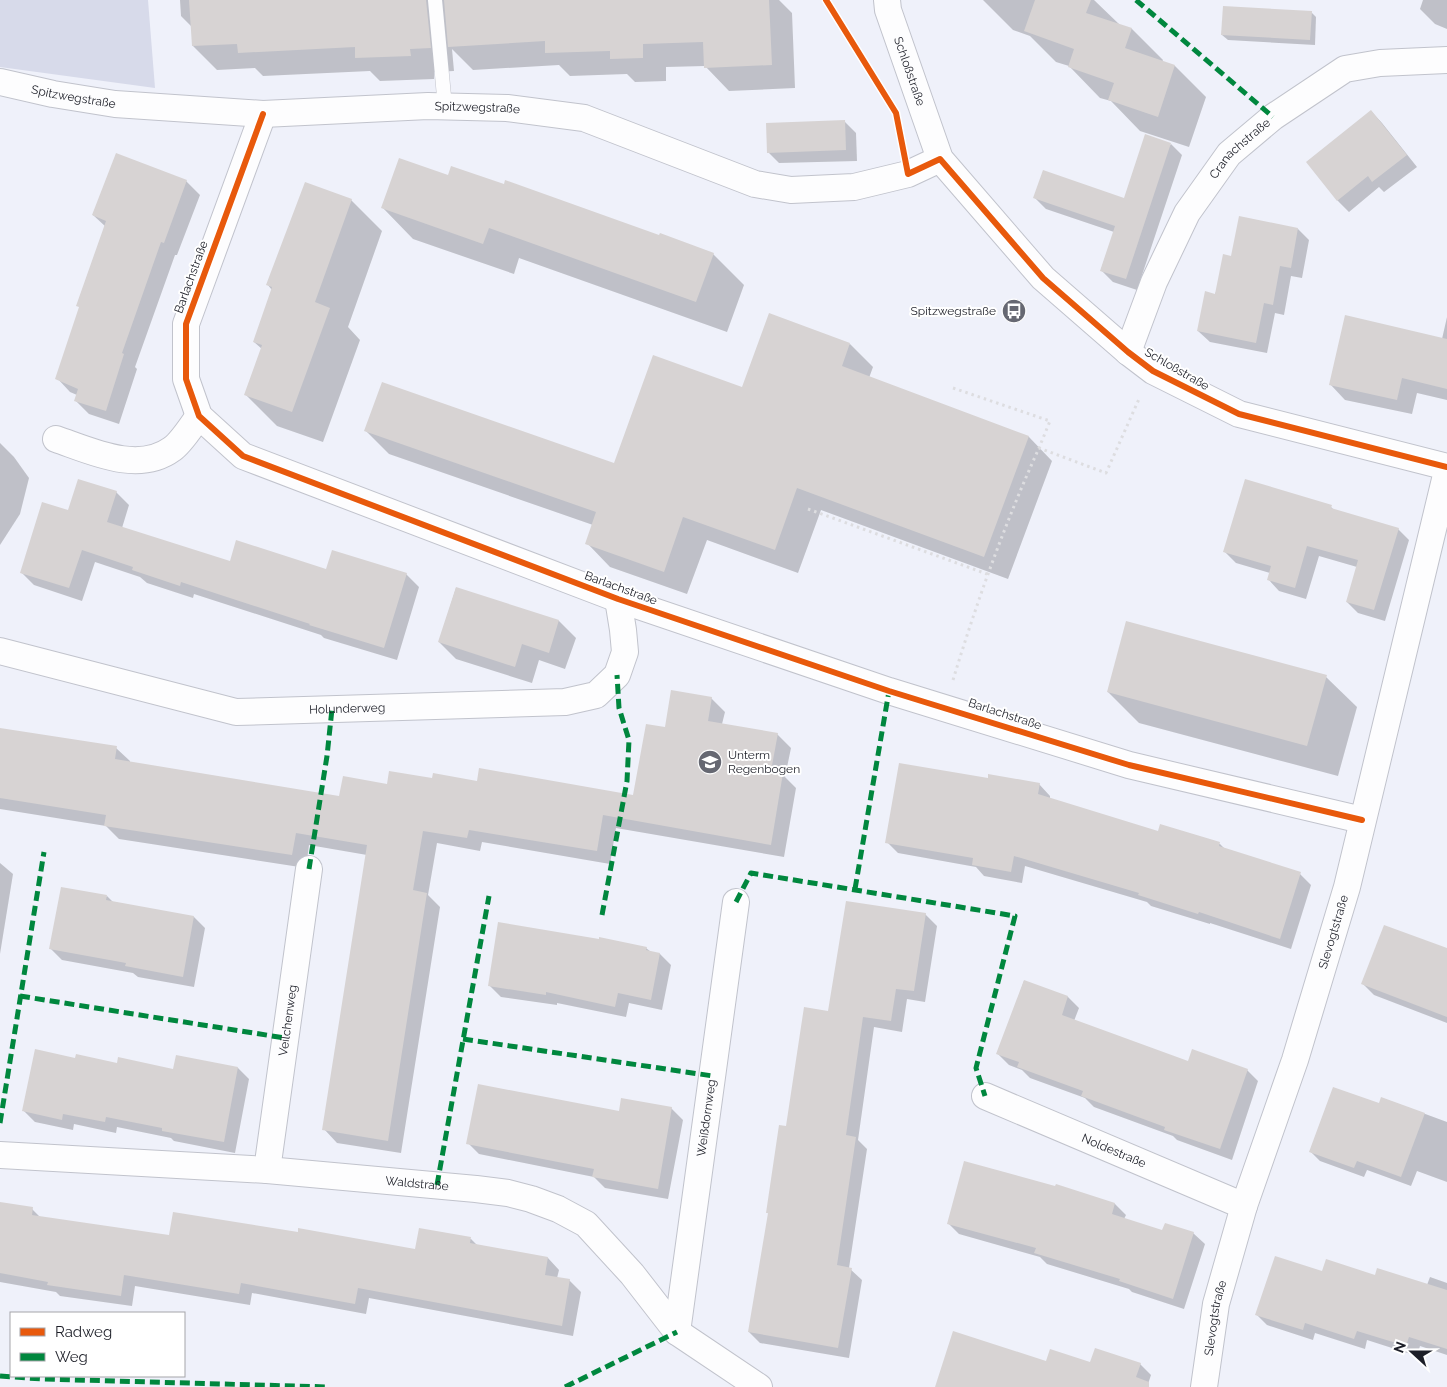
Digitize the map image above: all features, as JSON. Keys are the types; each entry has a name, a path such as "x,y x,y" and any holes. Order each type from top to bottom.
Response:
{"street":[{"name":"Schloßstraße","path":"887,0 888,10 940,159 1042,278 1128,352 1153,371 1239,414 1447,467"},
{"name":"Cranachstraße","path":"1128,352 1154,282 1187,213 1229,154 1273,116 1346,69 1380,63 1447,60"},
{"name":"Spitzwegstraße","path":"0,82 53,94 115,104 263,114 445,107 507,108 584,118 755,184 791,190 854,188 908,174 940,159"},
{"name":"Barlachstraße","path":"263,114 186,324 186,380 199,416 243,456 618,600 889,691 1129,765 1362,820"},
{"path":"56,439 106,456 134,460 155,458 174,448 199,416"},
{"name":"Slevogtstraße","path":"1204,1387 1216,1304 1244,1206 1295,1060 1347,887 1447,471"},
{"name":"Holunderweg","path":"0,651 236,712 565,702 596,695 617,676 625,652 624,630 618,600"},
{"name":"Veilchenweg","path":"267,1170 309,869"},
{"name":"Weißdornweg","path":"677,1332 736,902"},
{"name":"Noldestraße","path":"985,1096 1244,1206"},
{"name":"Waldstraße","path":"0,1155 267,1170 508,1193 558,1209 586,1224 632,1274 677,1332 759,1387"}],"lane":[{"path":"436,0 445,107"}],"path":[{"path":"1039,448 1106,473 1132,412 1153,371"},
{"path":"944,707 987,574 1017,497 1050,421 953,388"},
{"path":"808,509 987,574"}],"shaded area":[{"path":"0,0 148,0 155,88 0,67"}],"building":[{"path":"189,0 426,0 431,48 410,49 411,56 355,58 355,47 238,53 237,44 192,46"},
{"path":"444,0 769,0 772,65 704,68 703,42 643,44 643,58 610,59 610,51 545,53 545,41 448,47"},
{"path":"1035,0 1091,0 1086,13 1132,28 1125,48 1175,65 1158,117 1108,100 1114,83 1068,67 1074,49 1024,31"},
{"path":"1223,6 1312,11 1310,40 1221,35"},
{"path":"1371,110 1407,155 1372,182 1368,176 1337,201 1306,162"},
{"path":"845,120 846,150 767,153 766,123"},
{"path":"1145,134 1171,143 1126,279 1100,271 1115,226 1033,198 1043,170 1124,198"},
{"path":"116,153 187,180 164,243 161,242 122,353 124,354 106,411 74,401 78,389 55,379 79,307 76,306 106,221 92,215"},
{"path":"399,158 448,175 451,166 504,184 505,180 714,253 696,302 489,228 483,244 381,208"},
{"path":"305,182 352,199 315,302 330,308 292,412 244,395 262,345 253,342 272,287 266,285"},
{"path":"1239,216 1298,228 1291,268 1280,266 1273,305 1264,303 1256,343 1197,331 1205,291 1215,294 1223,254 1231,256"},
{"path":"769,313 850,343 842,366 1029,436 984,557 797,488 775,550 683,517 664,572 585,544 596,512 364,431 382,382 614,463 653,355 742,387"},
{"path":"1345,315 1447,339 1447,389 1402,378 1397,400 1329,385"},
{"path":"78,479 117,491 107,522 230,561 236,540 326,569 332,550 407,573 384,648 181,582 180,586 132,570 133,567 82,550 69,588 20,573 42,502 68,510"},
{"path":"1245,479 1332,505 1331,508 1399,528 1374,610 1346,602 1358,560 1307,546 1295,588 1267,580 1271,566 1223,552"},
{"path":"456,587 559,620 549,653 522,644 515,667 438,642"},
{"path":"1126,621 1327,675 1307,746 1107,692"},
{"path":"671,690 712,697 708,721 778,733 771,771 783,773 771,845 603,815 597,851 469,830 467,838 423,831 413,890 427,893 388,1141 322,1130 367,845 296,833 292,855 104,826 106,815 0,798 0,728 117,746 115,759 339,796 343,776 387,784 389,771 432,778 433,773 477,781 479,768 633,795 646,724 665,727"},
{"path":"899,763 988,778 988,774 1040,783 1038,794 1158,831 1160,824 1220,842 1219,846 1301,872 1280,939 1199,912 1198,914 1138,895 1139,893 1014,856 1011,872 972,865 973,858 885,843"},
{"path":"61,887 107,895 106,900 194,916 183,977 125,966 126,963 49,949"},
{"path":"846,901 926,913 914,991 896,989 891,1021 863,1017 846,1135 856,1137 837,1265 852,1268 838,1348 748,1332 768,1213 766,1213 779,1125 786,1126 804,1007 828,1011"},
{"path":"498,922 599,939 599,937 647,947 646,950 660,953 651,1000 618,993 615,1007 546,992 546,995 488,986"},
{"path":"1384,925 1447,948 1447,1017 1361,984"},
{"path":"1024,980 1068,996 1062,1015 1188,1061 1192,1049 1248,1069 1220,1149 1164,1130 1165,1127 1081,1096 1083,1091 1017,1067 1019,1062 996,1054"},
{"path":"35,1049 75,1058 76,1054 117,1063 118,1057 173,1069 176,1055 238,1067 224,1142 162,1131 162,1128 106,1117 105,1122 63,1114 62,1120 22,1111"},
{"path":"478,1084 619,1111 621,1098 672,1107 658,1189 592,1177 594,1169 466,1144"},
{"path":"1333,1087 1379,1103 1381,1097 1425,1113 1401,1177 1357,1161 1354,1168 1309,1152"},
{"path":"964,1161 1055,1186 1056,1184 1115,1203 1112,1214 1162,1230 1165,1223 1194,1232 1173,1299 1119,1281 1120,1279 1034,1253 1036,1248 947,1224"},
{"path":"0,1202 33,1207 32,1215 169,1235 173,1212 298,1232 298,1228 415,1249 419,1228 471,1237 470,1243 548,1257 545,1275 570,1279 562,1326 358,1288 355,1304 241,1283 239,1294 124,1275 121,1296 47,1285 48,1282 0,1273"},
{"path":"1275,1256 1322,1271 1326,1259 1375,1275 1377,1268 1447,1290 1447,1349 1409,1337 1406,1346 1357,1331 1354,1339 1305,1323 1303,1330 1255,1315"},
{"path":"953,1331 1046,1361 1050,1349 1090,1362 1095,1348 1141,1363 1136,1377 1149,1382 1149,1387 935,1387"}],"marked path":[{"path":"1136,0 1273,117"},
{"path":"602,915 627,781 629,740 619,708 617,675"},
{"path":"855,889 889,691"},
{"path":"309,869 327,756 332,709"},
{"path":"0,1123 44,852"},
{"path":"736,902 751,873 1015,916 976,1068 985,1096"},
{"path":"437,1185 489,896"},
{"path":"20,996 285,1038"},
{"path":"463,1039 713,1076"},
{"path":"565,1387 677,1332"},
{"path":"0,1376 10,1377"},
{"path":"14,1377 329,1387"}],"cycle path":[{"path":"826,0 896,113 908,174 940,159 1043,278 1128,352 1153,371 1239,414 1447,467"},
{"path":"263,114 186,324 186,379 199,416 243,456 618,599 889,691 1129,765 1362,820"}],"place":[{"name":"Spitzwegstraße","path":"1014,311"},
{"name":"Unterm Regenbogen","path":"710,762"}]}
